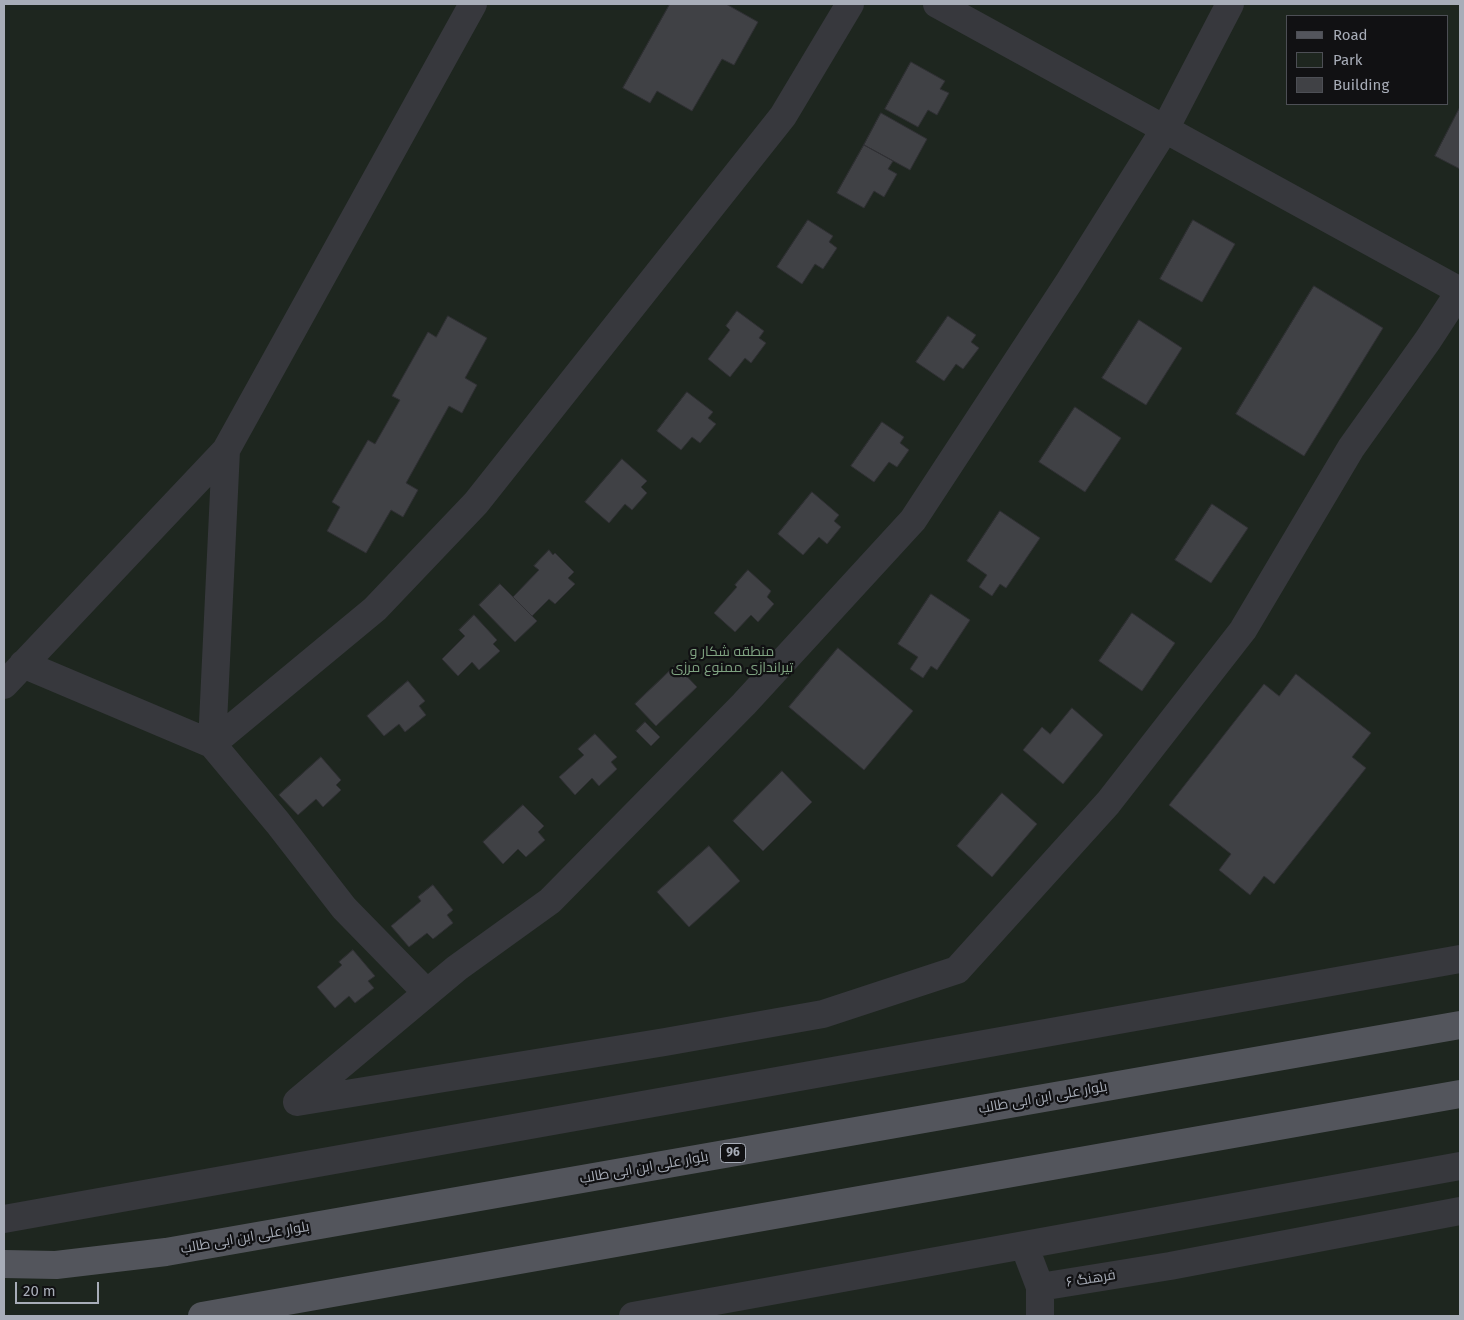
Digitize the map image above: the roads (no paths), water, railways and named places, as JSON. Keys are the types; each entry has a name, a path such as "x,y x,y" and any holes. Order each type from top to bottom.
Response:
{"main road":[{"name":"بلوار علی ابن ابی طالب","path":"4,1264 56,1265 166,1252 1460,1025"},
{"path":"202,1316 1460,1094"}],"street":[{"path":"4,685 226,450 473,4"},
{"path":"212,744 375,608 476,503 783,116 850,4"},
{"path":"937,4 1165,129 1460,291 1428,340 1351,448 1243,630 1108,802 957,970 823,1014 665,1042 297,1102 457,968 550,901 744,704 913,520 1070,282 1165,129 1230,4"},
{"path":"212,744 226,450"},
{"path":"23,664 212,744 278,823 344,908 427,993"},
{"path":"4,1219 1460,959"},
{"path":"633,1316 1460,1166"},
{"name":"فرهنگ ۶","path":"1040,1287 1170,1266 1460,1211"},
{"path":"1024,1245 1040,1287 1040,1316"}],"park label":[{"name":"منطقه شکار و تیراندازی ممنوع مرزی","path":"732,660"}]}
